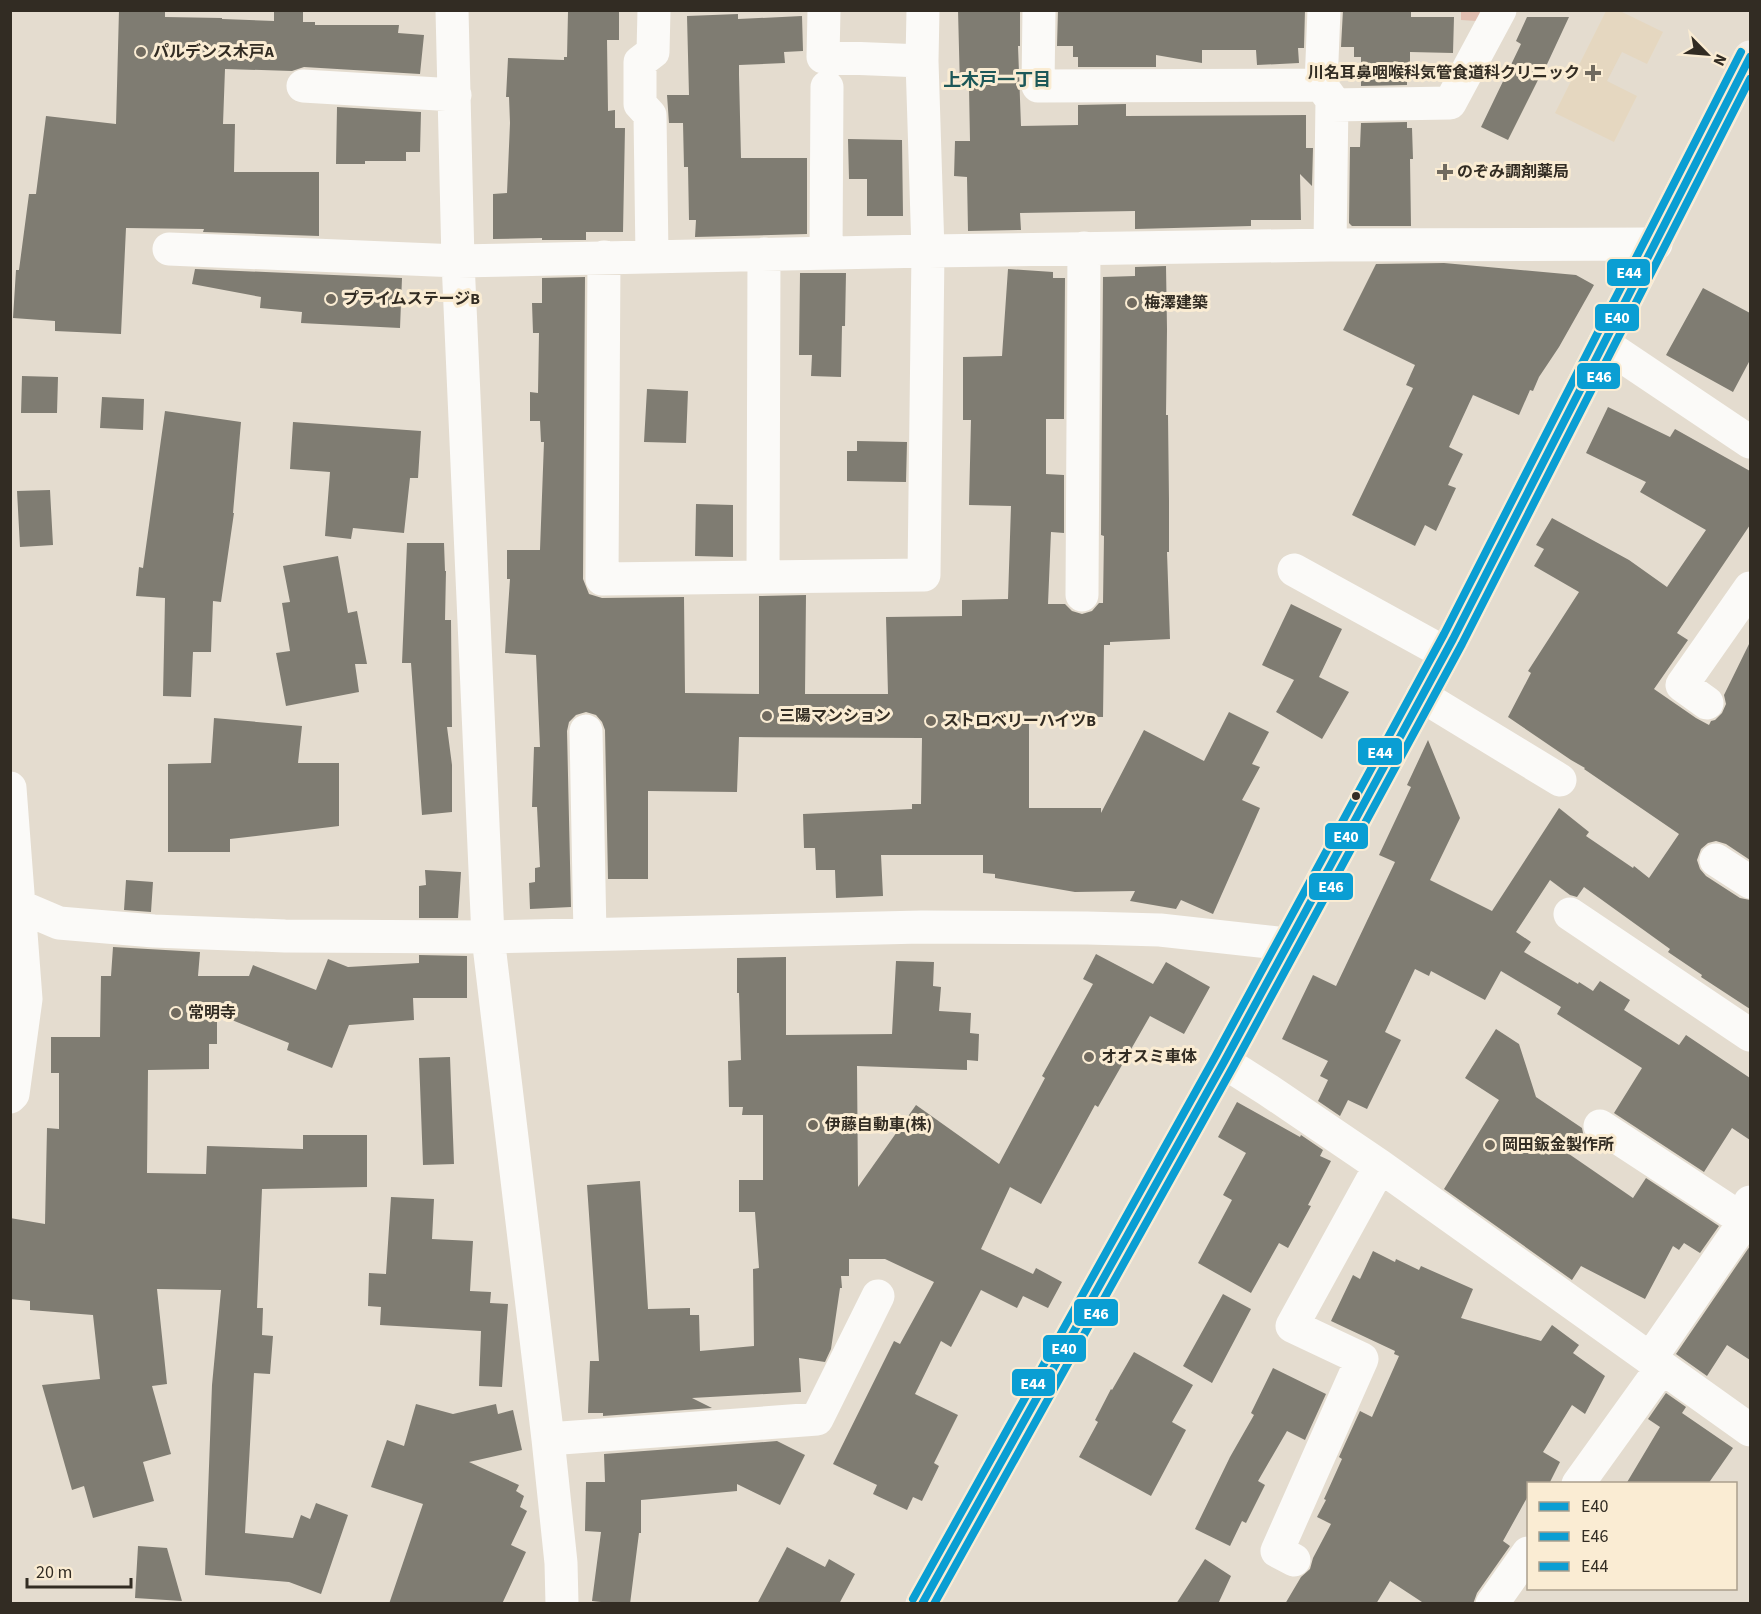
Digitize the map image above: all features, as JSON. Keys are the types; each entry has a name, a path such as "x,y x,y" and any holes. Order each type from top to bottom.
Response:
{"main road":[{"path":"922,1604 1224,1062 1422,696 1750,57"}],"street":[{"path":"453,10 458,261 488,937 548,1439 561,1563 562,1604"},
{"path":"652,256 650,115 640,104 640,62 653,52 654,10"},
{"path":"824,10 823,57 922,61"},
{"path":"604,257 602,579 924,574 928,251 922,61 923,10"},
{"path":"1039,10 1038,86 1327,95 1450,103 1500,10"},
{"path":"1324,10 1330,245"},
{"path":"303,86 455,95"},
{"path":"826,253 827,87"},
{"path":"169,249 458,261 1084,248 1656,244"},
{"path":"1082,595 1084,248"},
{"path":"763,577 764,254"},
{"path":"1604,344 1750,442"},
{"path":"1294,570 1445,653"},
{"path":"1707,703 1682,685 1750,588"},
{"path":"1422,696 1560,780"},
{"path":"586,731 590,935"},
{"path":"10,788 15,906 26,999 13,1094 10,1097"},
{"path":"1716,860 1750,882"},
{"path":"15,906 58,923 154,931 285,936 488,937 922,927 1076,928 1160,930 1286,944"},
{"path":"1570,914 1750,1035"},
{"path":"1224,1062 1268,1089 1380,1166 1750,1430"},
{"path":"1579,1482 1748,1215 1600,1126"},
{"path":"1294,1560 1278,1551 1362,1359 1292,1326 1380,1166"},
{"path":"548,1439 817,1419 878,1296"},
{"path":"1492,1604 1527,1554"}],"shaded area":[{"path":"1461,11 1498,11 1492,22 1461,20"},
{"name":"川名耳鼻咽喉科気管食道科クリニック","path":"1606,11 1620,11 1663,32 1647,64 1622,52 1607,81 1637,96 1614,142 1555,113"}],"building":[{"path":"119,10 165,10 165,17 274,21 274,10 303,10 303,22 315,22 315,25 399,25 398,33 424,35 420,74 304,67 292,71 225,69 223,124 235,124 234,172 319,172 319,236 203,232 204,229 126,228 121,334 55,331 55,321 13,318 16,270 19,270 29,194 36,194 46,116 116,124"},
{"path":"958,10 1020,10 1020,46 1018,46 1021,126 1078,125 1078,105 1126,104 1126,116 1306,115 1306,148 1313,148 1312,186 1300,174 1301,220 1251,220 1251,226 1135,229 1135,211 1020,213 1021,230 968,231 967,177 954,176 955,141 970,141 969,88 960,88"},
{"path":"1058,10 1305,10 1304,48 1298,48 1299,63 1257,65 1256,50 1202,50 1202,63 1156,55 1156,67 1078,67 1078,57 1073,57 1073,46 1057,46"},
{"path":"1343,10 1411,10 1411,17 1454,17 1453,53 1410,52 1410,65 1407,65 1407,85 1361,86 1361,57 1354,57 1354,47 1341,47"},
{"path":"568,12 619,12 619,40 607,40 608,111 615,110 615,128 625,128 623,232 586,232 586,240 493,239 493,194 507,193 510,123 509,97 506,97 508,58 564,60 564,57 567,57"},
{"path":"738,14 738,19 802,16 803,51 784,52 785,63 739,65 739,75 741,158 807,158 807,234 695,237 696,220 689,220 688,167 684,167 683,123 669,123 667,95 689,95 687,16"},
{"path":"1527,17 1569,17 1508,140 1481,127 1521,44 1516,41"},
{"path":"337,107 421,112 420,152 406,152 406,161 336,164"},
{"path":"1407,122 1407,128 1412,128 1411,226 1352,226 1349,223 1350,147 1360,147 1361,123"},
{"path":"848,139 902,140 903,216 867,216 867,179 849,179"},
{"path":"1444,263 1576,275 1594,285 1533,391 1530,390 1519,415 1473,395 1449,447 1463,454 1448,485 1456,488 1436,531 1425,525 1415,546 1352,515 1413,388 1406,385 1415,365 1343,330 1376,264"},
{"path":"1166,266 1166,415 1168,415 1169,501 1169,552 1167,552 1170,639 1110,642 1110,645 1104,645 1103,717 1029,716 1029,808 1101,808 1101,813 1144,730 1204,761 1229,712 1269,732 1252,764 1260,767 1242,800 1260,808 1213,914 1181,900 1176,909 1130,901 1135,891 1075,892 995,878 995,874 983,873 983,855 881,855 883,896 836,898 835,870 816,870 815,848 804,848 803,814 912,809 912,804 921,804 922,738 739,737 737,792 648,791 648,879 608,879 605,730 596,715 586,712 576,715 569,722 567,731 571,907 530,909 529,883 535,882 535,868 540,867 537,807 532,807 534,747 540,747 536,655 505,653 510,579 507,579 507,550 540,550 544,442 541,442 540,421 530,421 530,392 538,393 539,333 533,333 532,303 542,303 542,278 585,277 583,579 589,594 602,598 684,597 685,693 759,694 759,596 806,595 805,694 888,694 886,617 962,616 962,600 1008,599 1011,506 969,505 971,420 963,420 963,357 1002,356 1008,269 1053,272 1053,278 1065,278 1064,419 1046,419 1046,474 1064,475 1064,533 1051,532 1048,604 1065,604 1072,611 1082,614 1092,611 1099,603 1103,603 1104,536 1101,535 1103,277 1135,276 1135,267"},
{"name":"プライムステージB","path":"195,269 402,278 400,328 301,323 302,312 260,308 261,297 192,284"},
{"path":"800,273 846,273 841,377 811,376 812,355 799,355"},
{"path":"1703,288 1750,313 1750,360 1733,392 1666,355"},
{"path":"22,376 58,377 57,413 21,413"},
{"path":"647,389 688,391 686,443 644,442"},
{"path":"102,397 144,399 143,430 100,428"},
{"path":"1608,407 1670,437 1675,429 1750,471 1750,525 1677,633 1688,640 1654,689 1709,725 1722,713 1726,704 1724,695 1750,642 1750,860 1726,844 1716,841 1708,843 1701,849 1697,860 1706,876 1740,898 1750,900 1750,1009 1701,977 1702,975 1668,952 1670,949 1584,887 1577,897 1570,895 1550,880 1516,932 1531,942 1524,952 1593,991 1600,981 1630,1000 1624,1010 1679,1045 1686,1035 1750,1078 1750,1140 1732,1128 1704,1172 1614,1113 1642,1068 1557,1014 1561,1007 1501,971 1485,1000 1431,971 1429,976 1415,969 1385,1032 1401,1040 1367,1109 1348,1100 1340,1116 1318,1101 1328,1080 1320,1076 1328,1061 1282,1039 1313,975 1336,986 1395,862 1379,855 1411,787 1407,785 1428,740 1460,818 1430,880 1492,911 1559,808 1589,832 1586,836 1649,878 1679,834 1508,717 1531,673 1528,671 1579,592 1534,566 1544,549 1536,545 1552,518 1629,560 1667,587 1706,530 1640,492 1646,482 1586,453"},
{"path":"165,411 241,422 234,513 221,602 213,601 211,652 193,652 191,697 163,696 165,598 136,596 139,567 143,568"},
{"path":"293,422 421,431 418,478 410,478 404,533 353,528 351,539 325,536 330,472 290,469"},
{"path":"857,441 907,442 906,482 847,481 847,451 857,451"},
{"path":"50,490 53,545 20,547 17,491"},
{"path":"696,504 733,505 733,557 695,556"},
{"path":"407,543 444,543 445,620 451,620 452,727 447,727 452,765 452,812 422,815 411,663 402,663"},
{"path":"338,556 348,613 357,611 367,664 355,664 359,692 286,706 276,653 290,651 282,603 290,602 283,566"},
{"path":"1291,604 1342,629 1319,677 1349,692 1322,739 1276,712 1294,680 1262,665"},
{"path":"214,718 302,726 298,763 339,763 339,826 230,839 230,852 168,852 168,764 211,763"},
{"path":"425,870 461,872 458,918 419,918 419,886 426,885"},
{"path":"126,880 153,882 151,912 124,910"},
{"path":"113,947 200,952 198,976 249,976 253,965 316,990 328,959 348,967 419,963 419,955 467,956 467,998 413,998 414,1020 349,1025 332,1068 287,1050 289,1043 217,1014 217,1044 209,1044 209,1069 148,1070 147,1173 206,1174 207,1146 303,1149 303,1135 367,1135 367,1187 262,1189 257,1308 263,1308 262,1335 273,1336 270,1374 254,1373 245,1533 293,1538 301,1515 310,1519 316,1503 348,1515 321,1594 289,1582 205,1575 212,1385 221,1290 157,1289 167,1384 152,1386 171,1454 143,1462 154,1501 93,1518 84,1486 72,1490 42,1385 100,1379 93,1315 30,1310 30,1301 10,1299 10,1218 45,1224 47,1128 59,1129 59,1073 51,1073 51,1037 100,1037 101,976 111,976"},
{"path":"1096,954 1153,984 1166,962 1210,987 1184,1034 1150,1016 1098,1107 1095,1105 1041,1204 1010,1187 981,1249 1033,1274 1036,1268 1062,1282 1048,1308 1023,1296 1017,1308 981,1290 951,1347 941,1341 915,1394 958,1415 934,1463 939,1466 922,1501 913,1497 907,1510 873,1494 877,1485 833,1464 894,1341 900,1344 934,1282 885,1259 849,1259 849,1276 841,1276 842,1288 840,1288 831,1349 825,1362 799,1358 801,1392 692,1398 712,1408 603,1416 603,1413 588,1413 590,1361 599,1361 587,1185 640,1181 648,1309 690,1308 690,1315 699,1315 700,1351 754,1346 753,1269 759,1268 755,1212 739,1212 739,1180 763,1180 763,1115 742,1115 743,1107 729,1107 728,1061 741,1060 737,958 786,957 786,1035 892,1034 896,961 934,962 933,986 941,987 939,1011 971,1013 970,1033 979,1034 978,1061 967,1060 967,1070 857,1066 858,1187 916,1105 999,1164 1045,1078 1042,1076 1093,984 1083,979"},
{"path":"1496,1029 1519,1044 1536,1097 1582,1128 1583,1133 1569,1154 1633,1198 1646,1178 1719,1226 1700,1253 1684,1243 1679,1250 1673,1246 1645,1299 1581,1266 1572,1280 1444,1189 1499,1100 1465,1078"},
{"path":"450,1057 454,1164 423,1165 419,1058"},
{"path":"1237,1102 1300,1137 1301,1135 1323,1150 1320,1156 1331,1161 1308,1205 1311,1206 1288,1248 1279,1243 1251,1293 1198,1263 1232,1200 1223,1195 1246,1153 1218,1137"},
{"path":"391,1197 434,1199 432,1239 473,1241 470,1291 491,1292 490,1303 508,1304 502,1387 479,1386 481,1331 380,1325 381,1307 368,1306 369,1273 386,1274"},
{"path":"1750,1246 1750,1360 1727,1345 1707,1376 1676,1354"},
{"path":"1373,1251 1419,1270 1421,1266 1473,1289 1461,1318 1541,1341 1552,1325 1579,1345 1573,1353 1605,1376 1585,1414 1572,1405 1543,1452 1560,1462 1550,1482 1527,1482 1527,1498 1503,1541 1510,1546 1477,1593 1473,1604 1425,1604 1390,1581 1376,1604 1285,1604 1301,1577 1310,1569 1313,1558 1331,1524 1317,1517 1342,1459 1339,1457 1360,1411 1372,1417 1399,1356 1394,1354 1395,1351 1331,1321 1353,1275 1360,1279"},
{"path":"1223,1294 1251,1309 1212,1383 1183,1366"},
{"path":"1134,1352 1193,1385 1172,1422 1186,1430 1151,1496 1079,1457 1098,1422 1095,1420 1111,1389"},
{"path":"1273,1368 1326,1394 1305,1440 1287,1431 1258,1481 1265,1485 1246,1523 1242,1521 1230,1546 1195,1529 1230,1457 1254,1415 1251,1413"},
{"path":"1666,1393 1686,1407 1682,1413 1733,1448 1709,1482 1627,1482 1660,1427 1648,1419"},
{"path":"416,1404 453,1414 496,1404 498,1414 513,1410 522,1450 469,1462 519,1485 516,1491 524,1496 520,1507 527,1511 511,1545 526,1552 502,1604 389,1604 423,1504 371,1487 387,1440 404,1446"},
{"path":"777,1441 805,1455 780,1505 737,1484 737,1491 641,1500 641,1533 639,1533 630,1604 600,1604 601,1602 592,1601 601,1532 585,1531 586,1482 605,1482 604,1454"},
{"path":"138,1546 167,1548 182,1601 135,1598"},
{"path":"787,1547 825,1567 829,1559 855,1574 839,1604 757,1604"},
{"path":"1205,1559 1231,1576 1218,1604 1176,1604"}],"transit line":[{"name":"E44","path":"913,1599 1215,1057 1444,634 1741,52"},
{"name":"E40","path":"922,1604 1224,1062 1453,639 1750,57"},
{"name":"E46","path":"934,1604 1233,1067 1462,644 1750,79"}],"place":[{"name":"パルデンス木戸A","path":"141,52"},
{"name":"川名耳鼻咽喉科気管食道科クリニック","path":"1593,73"},
{"name":"のぞみ調剤薬局","path":"1445,172"},
{"name":"プライムステージB","path":"331,299"},
{"name":"梅澤建築","path":"1132,303"},
{"name":"三陽マンション","path":"767,716"},
{"name":"ストロベリーハイツB","path":"931,721"},
{"name":"常明寺","path":"176,1013"},
{"name":"オオスミ車体","path":"1089,1057"},
{"name":"伊藤自動車(株)","path":"813,1125"},
{"name":"岡田鈑金製作所","path":"1490,1145"}],"district":[{"name":"上木戸一丁目","path":"997,80"}]}
